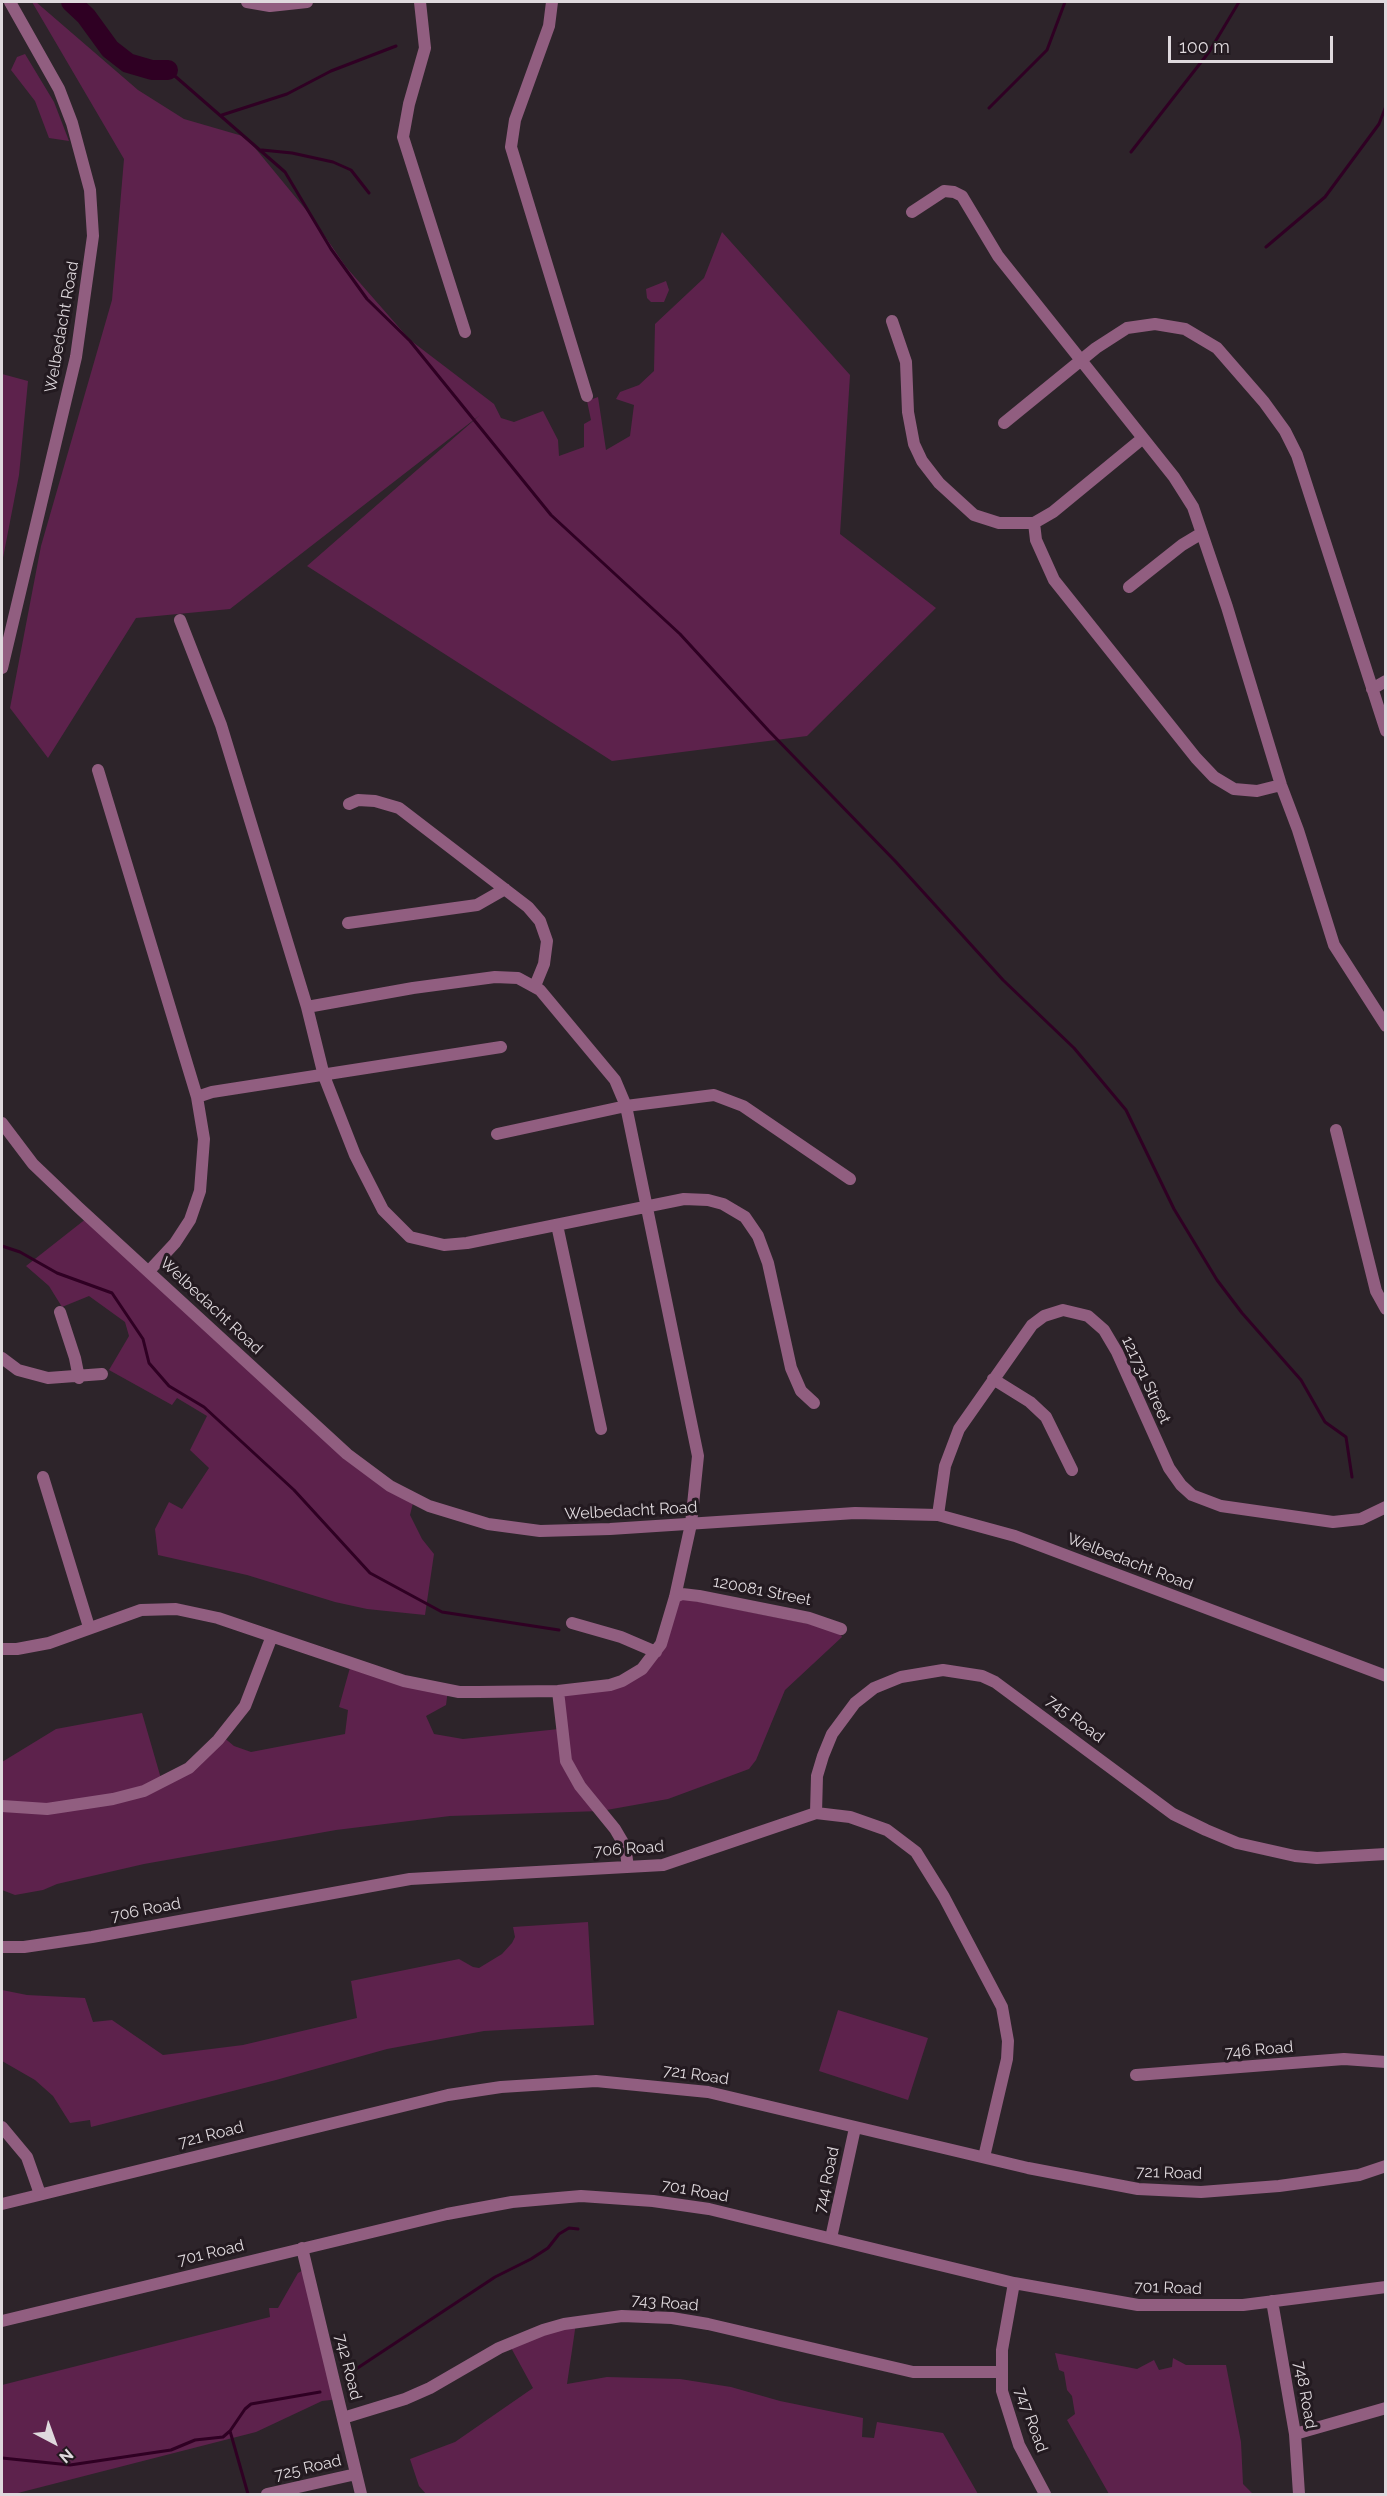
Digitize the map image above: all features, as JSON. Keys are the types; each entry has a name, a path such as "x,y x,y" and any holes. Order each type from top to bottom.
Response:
{"street":[{"name":"Welbedacht Road","path":"2,668 76,357 93,236 90,190 72,123 59,90 10,2"},
{"path":"247,2 270,6 307,2"},
{"path":"420,2 425,48 408,104 403,137 445,288 465,332"},
{"path":"552,2 549,26 515,120 511,147 587,396"},
{"path":"912,212 944,191 962,196 998,256 1174,477 1192,507 1281,785 1299,830 1334,945 1386,1026"},
{"path":"892,321 908,376 910,431 922,461 939,483 974,515 999,523 1034,522 1067,502 1143,438"},
{"path":"1004,423 1114,334 1127,328 1155,324 1192,332 1217,348 1274,416 1297,454 1386,731"},
{"path":"1034,522 1036,540 1054,580 1196,758 1214,777 1234,789 1257,791 1281,785"},
{"path":"1129,587 1182,545 1202,533"},
{"path":"180,620 221,725 307,1007 324,1076 342,1125 383,1210 402,1232 420,1241 453,1245 684,1199 708,1200 731,1207 751,1224 768,1263 791,1368 801,1391 814,1404"},
{"path":"1372,688 1386,681"},
{"path":"98,770 197,1097 204,1139 200,1191 183,1232 149,1271"},
{"path":"349,804 358,801 375,801 399,808 534,913 544,930 547,952 535,986"},
{"path":"348,923 477,905 505,889"},
{"path":"2,1649 39,1645 141,1610 176,1609 218,1618 429,1687 478,1692 558,1691 622,1681 642,1669 656,1652 666,1634 690,1524 699,1466 626,1107 609,1071 535,986 518,978 495,977 356,996 307,1007"},
{"path":"197,1097 212,1092 501,1047"},
{"path":"497,1134 694,1095 722,1096 743,1107 850,1179"},
{"name":"Welbedacht Road","path":"2,1123 33,1164 347,1454 381,1480 414,1499 450,1514 488,1524 540,1531 855,1513 938,1515 1015,1536 1386,1676"},
{"path":"1336,1130 1376,1291 1386,1309"},
{"path":"557,1225 601,1429"},
{"name":"121731 Street","path":"938,1515 952,1442 993,1379 1038,1320 1064,1310 1081,1313 1104,1330 1117,1352 1168,1468 1192,1495 1221,1506 1324,1522 1361,1519 1386,1507"},
{"path":"60,1312 79,1378"},
{"path":"2,1358 18,1370 36,1376 79,1378 102,1374"},
{"path":"993,1379 1030,1402 1046,1417 1072,1470"},
{"path":"43,1477 89,1627"},
{"name":"120081 Street","path":"675,1597 682,1594 699,1596 809,1618 841,1629"},
{"path":"572,1623 621,1637 656,1652"},
{"path":"2,1806 47,1809 113,1799 144,1791 189,1768 218,1740 245,1706 272,1636"},
{"name":"745 Road","path":"816,1813 817,1776 823,1756 832,1734 855,1703 883,1684 919,1672 943,1670 982,1676 995,1682 1173,1814 1237,1843 1295,1856 1317,1858 1386,1854"},
{"path":"558,1691 562,1741 568,1767 615,1829 625,1846 628,1867"},
{"name":"706 Road","path":"2,1947 24,1947 92,1937 410,1879 663,1865 816,1813 869,1822 901,1839 916,1852 930,1872 993,1986 1002,2007 1008,2041 1003,2080 984,2157"},
{"name":"746 Road","path":"1136,2075 1344,2059 1386,2062"},
{"name":"721 Road","path":"2,2204 438,2098 501,2087 596,2081 708,2092 1088,2181 1166,2191 1201,2192 1279,2186 1359,2175 1386,2166"},
{"path":"2,2127 27,2157 40,2194"},
{"name":"744 Road","path":"831,2238 855,2128"},
{"name":"701 Road","path":"2,2320 478,2208 581,2196 681,2204 1014,2283 1138,2305 1202,2307 1386,2287"},
{"name":"742 Road","path":"302,2248 361,2494"},
{"name":"747 Road","path":"1014,2283 1000,2372 1003,2399 1014,2430 1045,2494"},
{"name":"748 Road","path":"1272,2301 1295,2434 1299,2494"},
{"name":"743 Road","path":"343,2418 405,2399 430,2388 499,2348 543,2330 564,2324 622,2316 644,2315 708,2324 913,2372 1000,2372"},
{"path":"1295,2434 1386,2408"},
{"name":"725 Road","path":"267,2494 356,2474"}],"shaded area":[{"path":"32,2 36,2 138,90 184,119 246,137 311,216 346,267 410,340 494,404 501,418 514,422 543,411 558,440 559,456 584,447 584,424 591,420 587,401 598,397 606,450 630,436 634,405 616,399 620,392 639,385 654,371 655,324 704,278 722,232 850,375 840,534 936,608 807,736 612,761 307,566 480,415 230,609 136,618 48,758 10,708 41,546 112,300 124,159"},
{"path":"25,54 54,102 69,141 49,138 35,101 11,70 17,57"},
{"path":"666,281 669,290 664,302 651,302 647,298 646,289"},
{"path":"2,374 28,381 19,475 2,563"},
{"path":"87,1218 311,1425 414,1499 410,1515 422,1539 434,1554 425,1615 367,1609 335,1602 247,1575 158,1555 155,1529 169,1502 182,1509 209,1468 190,1450 207,1416 177,1398 172,1405 109,1370 129,1336 125,1322 89,1296 62,1307 49,1286 26,1266"},
{"path":"675,1597 839,1630 842,1637 785,1690 756,1760 749,1769 668,1799 601,1811 450,1816 336,1830 144,1864 57,1884 43,1890 15,1895 2,1890 2,1762 56,1729 142,1713 162,1782 222,1736 234,1746 251,1752 345,1734 348,1710 339,1707 351,1664 448,1690 446,1705 426,1716 434,1734 463,1739 559,1729 557,1691 612,1685 651,1661"},
{"path":"588,1922 594,2025 484,2031 387,2049 91,2127 90,2120 70,2123 53,2096 35,2080 2,2061 2,1990 27,1995 85,1998 93,2022 112,2020 163,2055 243,2045 357,2018 351,1981 459,1959 479,1968 502,1954 512,1943 515,1937 513,1927"},
{"path":"838,2010 928,2038 908,2100 819,2071"},
{"path":"307,2268 339,2399 322,2401 256,2432 14,2494 2,2494 2,2385 270,2317 269,2308 278,2308 298,2273"},
{"path":"576,2323 567,2384 607,2377 680,2379 731,2387 780,2401 863,2418 862,2437 874,2438 877,2422 943,2433 978,2494 426,2494 419,2486 410,2459 455,2442 533,2388 509,2344"},
{"path":"1055,2353 1137,2369 1154,2360 1159,2370 1172,2367 1173,2358 1186,2365 1226,2365 1241,2442 1243,2484 1253,2494 1109,2494 1067,2420 1075,2414 1072,2396 1067,2390 1064,2372 1059,2370"}],"waterway":[{"path":"71,2 86,16 110,49 128,63 152,70 168,70"},
{"path":"989,108 1047,50 1065,2"},
{"path":"1131,152 1209,52 1239,2"},
{"path":"222,115 287,94 331,71 396,46"},
{"path":"168,70 285,172 331,249 367,299 410,341 551,515 680,634 768,730 896,862 1003,980 1074,1048 1126,1110 1174,1209 1217,1280 1242,1313 1301,1380 1325,1422 1346,1437 1352,1477"},
{"path":"1266,247 1325,197 1379,124 1386,106"},
{"path":"262,150 292,153 333,162 351,170 369,193"},
{"path":"2,1246 20,1252 57,1273 112,1293 143,1339 149,1363 169,1386 204,1407 294,1490 370,1573 442,1612 559,1630"},
{"path":"347,2375 495,2277 548,2248 559,2234 569,2228 578,2229"},
{"path":"2,2458 70,2465 171,2450 195,2440 223,2437 251,2404 320,2392"},
{"path":"230,2431 248,2494"}]}
